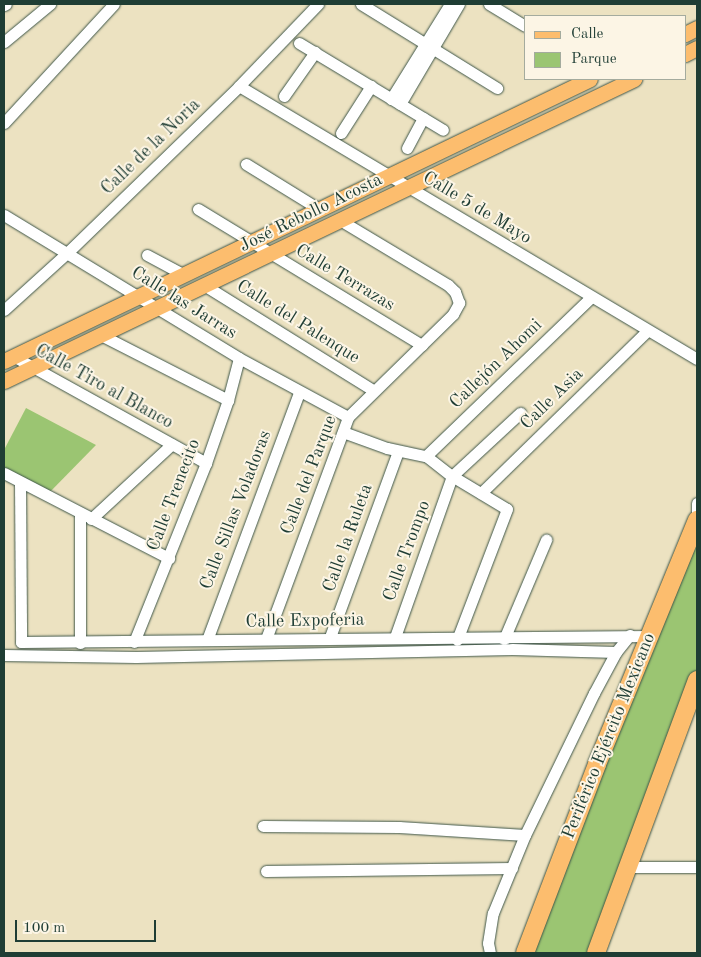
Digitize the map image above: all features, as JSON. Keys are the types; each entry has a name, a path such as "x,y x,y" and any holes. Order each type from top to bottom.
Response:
{"highway":[{"name":"Periférico Ejército Mexicano","path":"525,953 649,636 697,520"},
{"path":"596,953 697,680"}],"main road":[{"name":"José Rebollo Acosta","path":"8,358 588,80"},
{"name":"José Rebollo Acosta","path":"4,381 632,80"},
{"path":"558,94 566,112"}],"street":[{"path":"4,42 50,4"},
{"path":"4,123 114,4"},
{"name":"Calle de la Noria","path":"6,305 68,252 239,86 318,4"},
{"path":"361,4 497,88"},
{"path":"429,46 450,4"},
{"path":"395,101 429,46 460,4"},
{"path":"489,4 524,25"},
{"path":"299,43 443,130"},
{"path":"284,96 315,52"},
{"name":"Calle 5 de Mayo","path":"239,86 389,174 647,331 697,359"},
{"path":"341,133 371,86"},
{"path":"407,148 423,118"},
{"path":"246,164 319,209"},
{"name":"Calle Terrazas","path":"198,209 422,345"},
{"name":"Calle las Jarras","path":"4,215 139,295 239,358 348,417"},
{"name":"Calle del Parque","path":"266,639 348,417 373,390 453,314 459,303 456,292 448,285 340,220"},
{"path":"148,255 182,274"},
{"name":"Calle del Palenque","path":"204,285 373,390"},
{"name":"Callejón Ahomi","path":"426,456 591,297"},
{"name":"Calle Asia","path":"481,493 647,331"},
{"path":"101,335 228,400"},
{"name":"Calle Tiro al Blanco","path":"8,358 32,368 206,463"},
{"name":"Calle Trenecito","path":"134,642 206,463 228,400 239,358"},
{"name":"Calle Sillas Voladoras","path":"207,640 299,392"},
{"path":"452,476 520,412"},
{"path":"343,432 398,451 426,456 452,476 507,509 457,640"},
{"path":"80,643 86,516 172,444"},
{"name":"Calle la Ruleta","path":"330,637 398,451"},
{"path":"4,474 169,558"},
{"name":"Calle Trompo","path":"395,637 452,476"},
{"name":"Calle Expoferia","path":"20,482 21,642 80,643 330,637 395,637 457,640 649,636"},
{"path":"697,503 697,520"},
{"path":"504,639 546,540"},
{"path":"490,953 488,943 493,913 525,835 616,652 630,635"},
{"path":"4,655 136,657 512,649 616,652"},
{"path":"263,826 399,828 525,835"},
{"path":"628,867 697,867"},
{"path":"266,870 512,868"}],"green space":[{"path":"26,408 96,445 47,495 4,473 4,450"},
{"path":"697,526 697,673 590,953 530,953"}]}
